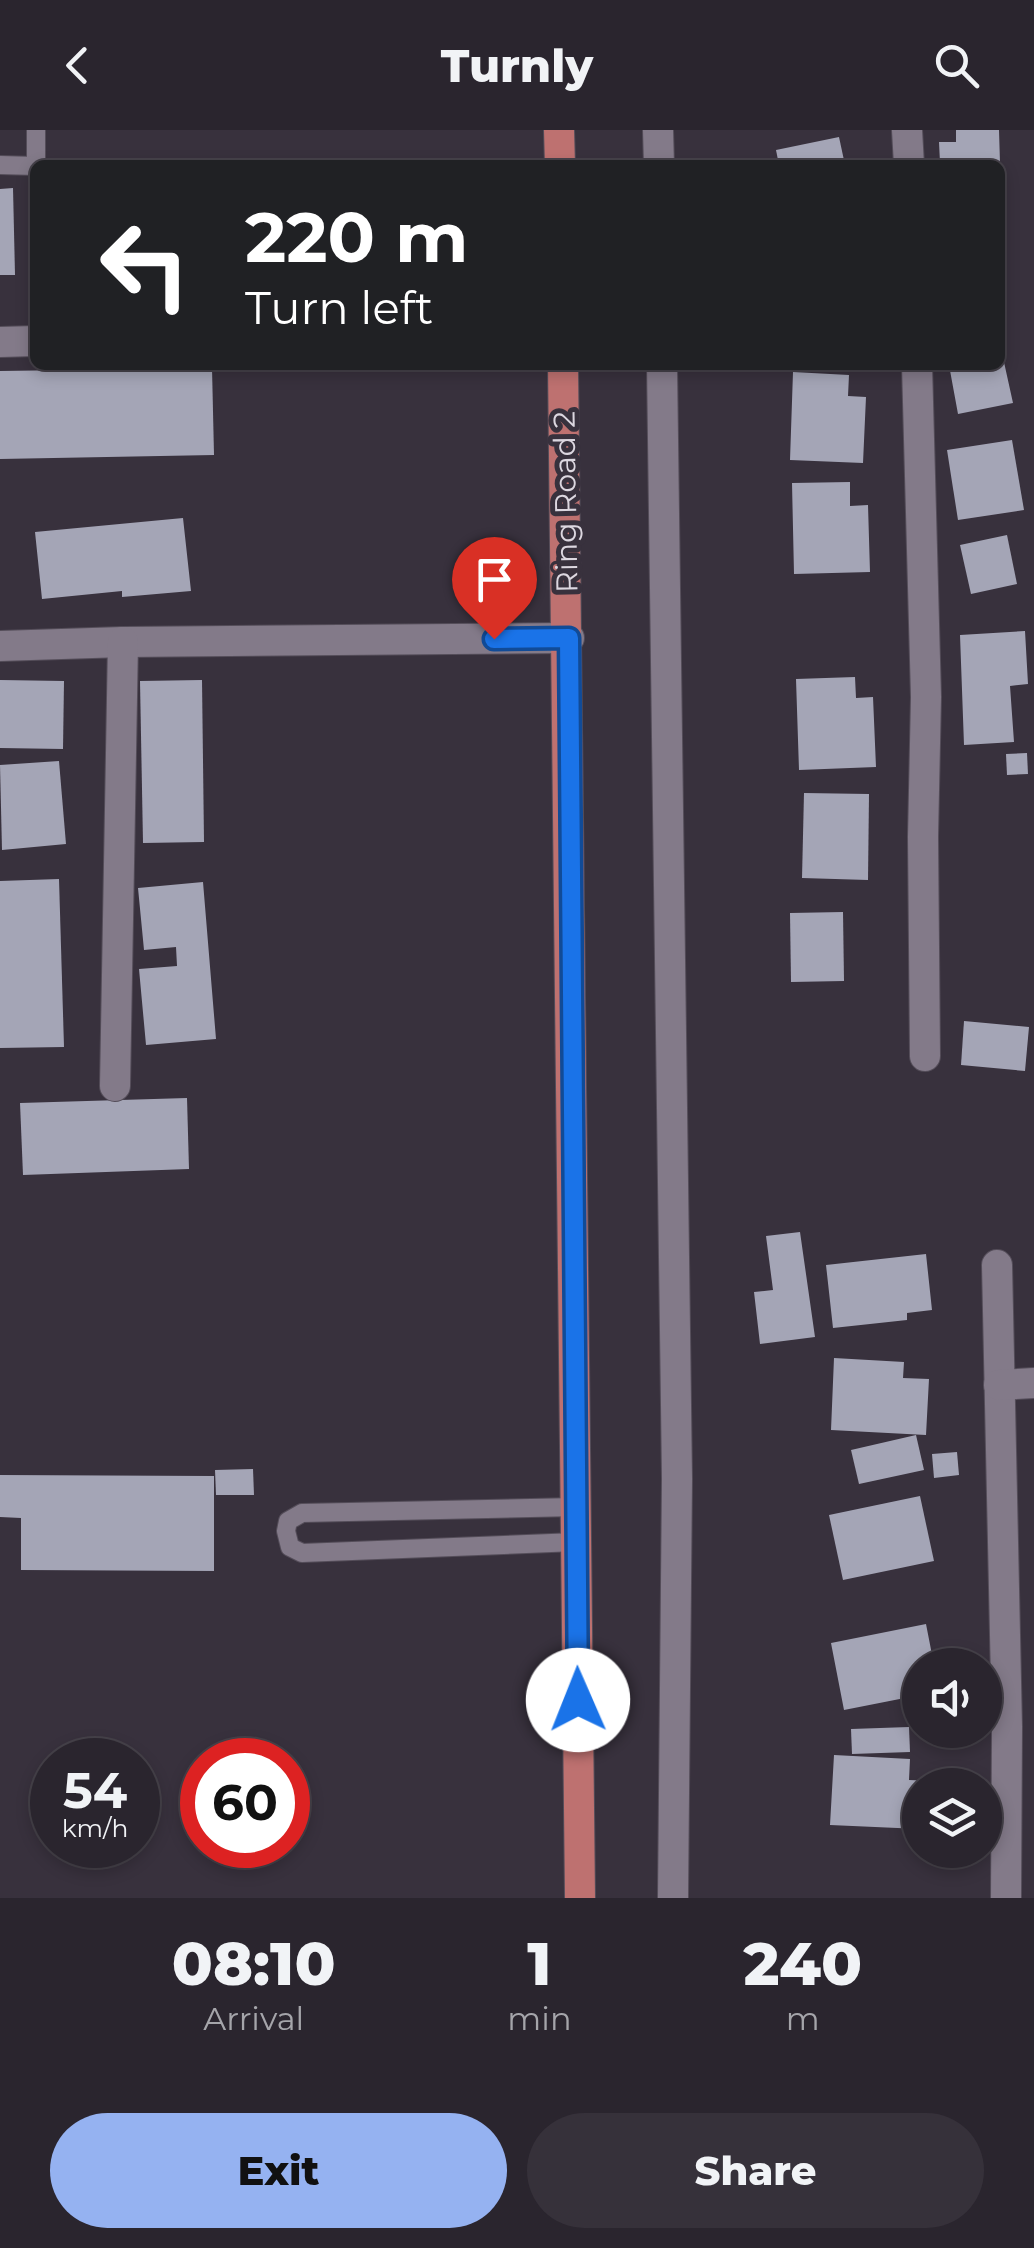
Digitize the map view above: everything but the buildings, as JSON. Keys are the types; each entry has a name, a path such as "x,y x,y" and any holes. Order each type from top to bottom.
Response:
{"main road":[{"path":"559,130 560,160"},
{"name":"Ring Road 2","path":"564,370 580,1898"}],"street":[{"path":"658,130 659,160"},
{"path":"907,130 909,160"},
{"path":"0,342 30,341"},
{"path":"662,370 676,1478 673,1898"},
{"path":"917,370 926,698 925,1056"},
{"path":"0,646 569,638"},
{"path":"115,1086 123,642"},
{"path":"997,1264 998,1384 1021,1726 1006,1898"},
{"path":"998,1384 1034,1383"}],"lane":[{"path":"36,130 36,160"},
{"path":"0,165 30,165"},
{"path":"576,1507 302,1513 288,1522 286,1532 290,1547 302,1552 576,1542"}],"route":[{"path":"494,639 569,638 578,1700"}]}
